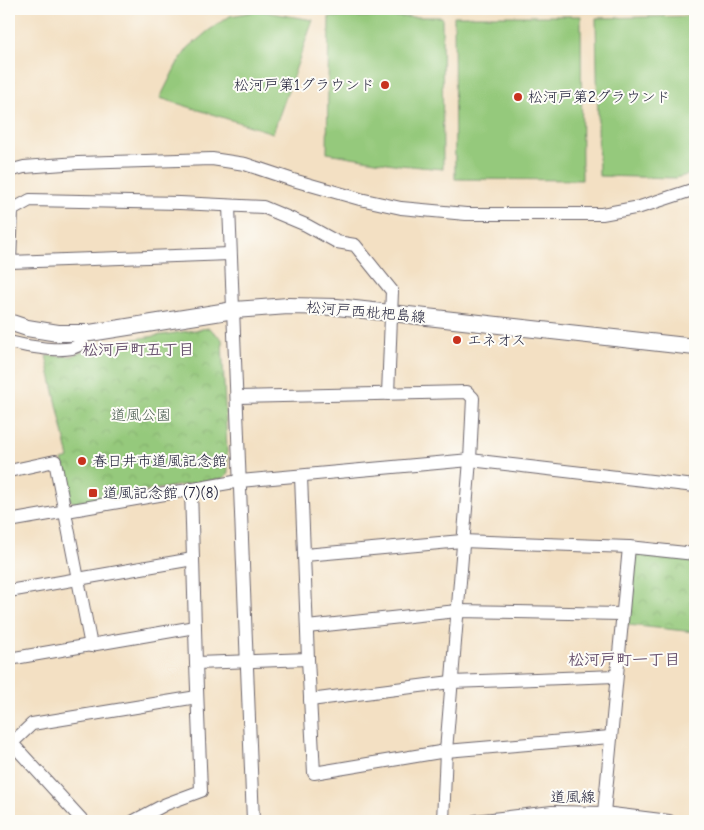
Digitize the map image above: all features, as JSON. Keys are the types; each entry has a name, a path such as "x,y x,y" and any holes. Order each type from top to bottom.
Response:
{"main road":[{"name":"松河戸西枇杷島線","path":"9,322 27,328 58,333 85,333 234,310 288,306 337,307 695,347"}],"street":[{"path":"9,171 24,167 78,163 212,159 245,164 360,199 401,208 466,214 602,214 640,207 695,189"},
{"path":"230,254 10,262 12,210 30,200 180,203 263,207 306,225 337,242 355,246 392,291 388,394"},
{"path":"229,206 253,821"},
{"path":"9,342 30,346 75,348 80,345 85,333"},
{"path":"236,397 467,392 473,398 470,460 446,751 443,821"},
{"path":"9,521 240,481 470,460 695,486"},
{"path":"9,470 56,461 80,579 91,646"},
{"path":"301,476 314,773 446,751 610,737"},
{"path":"134,821 166,804 201,790 194,628 191,489"},
{"path":"305,554 462,541 629,547 695,554"},
{"path":"604,813 629,547"},
{"path":"9,591 193,559"},
{"path":"307,628 457,611 622,614"},
{"path":"9,659 194,628"},
{"path":"196,663 308,659"},
{"path":"310,700 451,682 616,676"},
{"path":"83,821 10,742 32,724 197,696"},
{"name":"道風線","path":"476,821 552,812 604,813 670,821"}],"green space":[{"path":"259,11 313,20 273,133 160,98 177,64 188,48 230,16"},
{"name":"松河戸第2グラウンド","path":"454,16 581,16 582,180 455,179"},
{"path":"695,16 695,173 675,178 599,176 596,18"},
{"name":"松河戸第1グラウンド","path":"329,17 442,17 443,169 400,165 327,153"},
{"name":"道風公園","path":"209,328 222,339 228,473 224,478 75,503 70,500 62,460 69,458 46,356 72,356 101,344"},
{"path":"637,552 695,558 695,632 628,625 634,555"}],"place":[{"name":"松河戸第1グラウンド","path":"385,85"},
{"name":"松河戸第2グラウンド","path":"518,97"},
{"name":"エネオス","path":"457,340"},
{"name":"春日井市道風記念館","path":"82,461"},
{"name":"道風記念館 (7)(8)","path":"93,493"}],"district":[{"name":"松河戸町五丁目","path":"138,349"},
{"name":"松河戸町一丁目","path":"624,659"}]}
